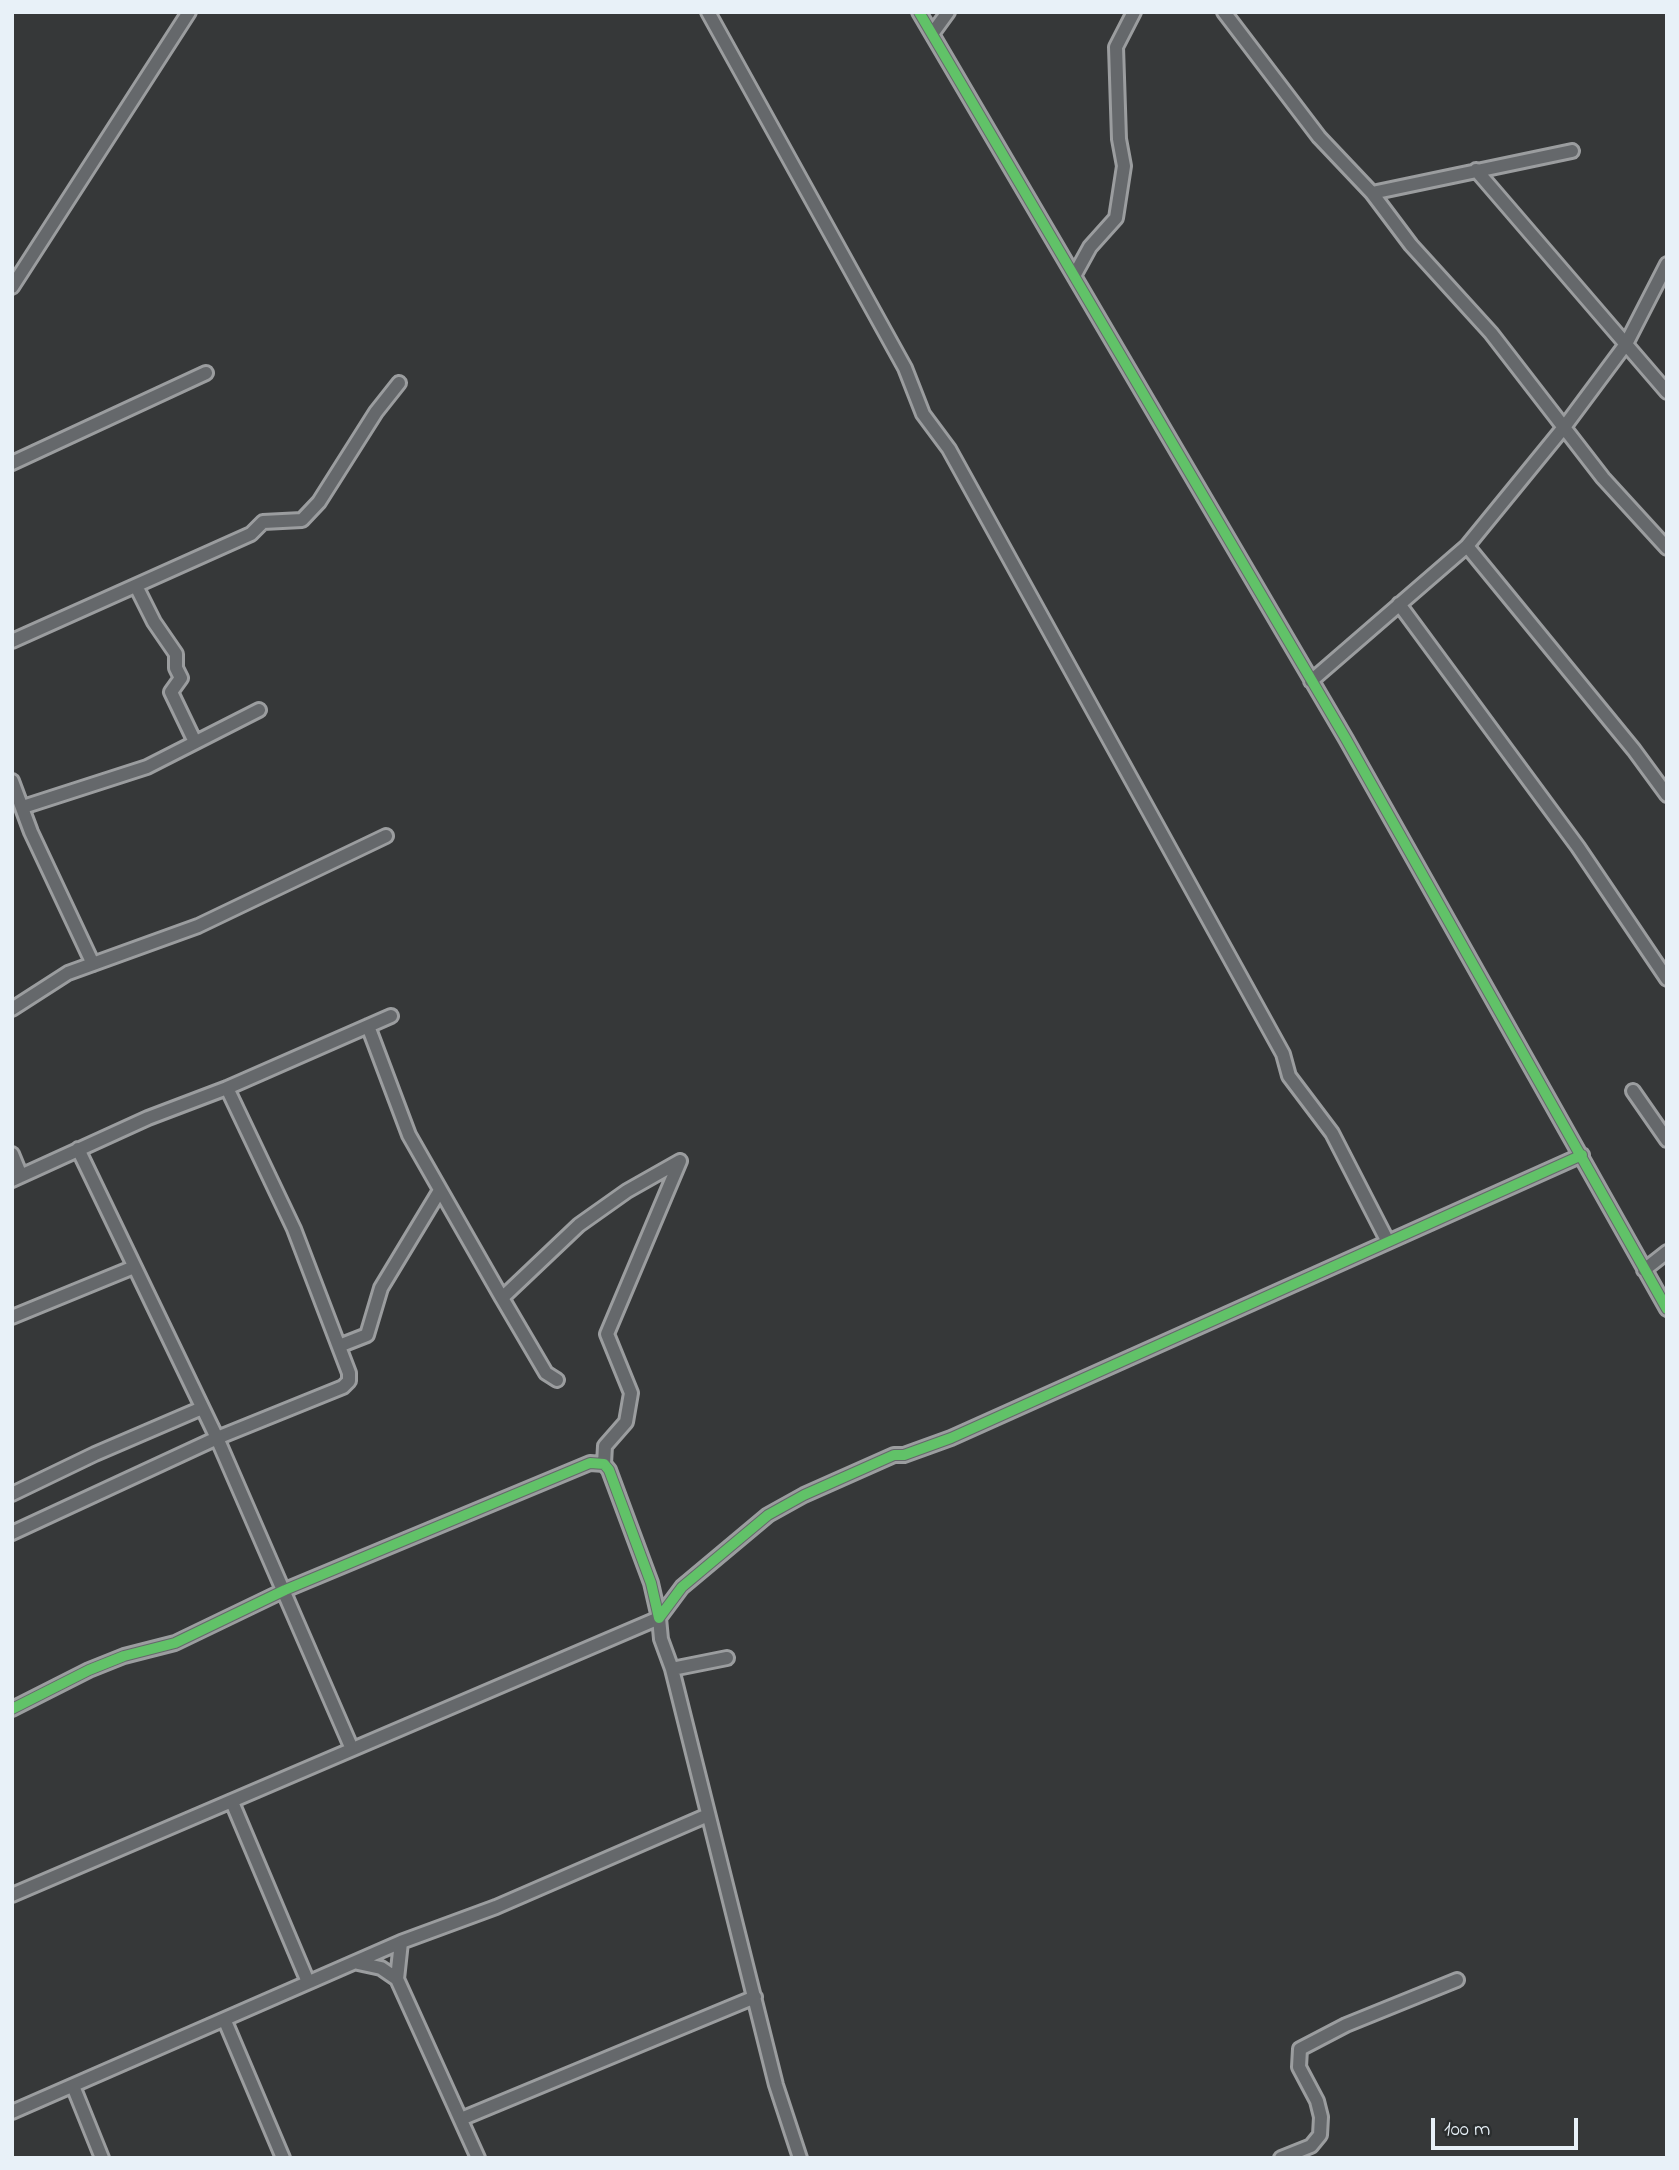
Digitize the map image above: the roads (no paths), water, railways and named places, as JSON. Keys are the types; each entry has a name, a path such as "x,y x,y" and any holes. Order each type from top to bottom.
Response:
{"street":[{"path":"12,287 189,12"},
{"path":"708,12 905,368 923,414 949,449 1283,1054 1289,1076 1332,1133 1388,1242"},
{"path":"919,12 1311,681 1667,1309"},
{"path":"932,34 948,12"},
{"path":"1074,276 1090,247 1116,218 1124,166 1119,139 1116,47 1134,12"},
{"path":"1224,12 1306,121 1372,193 1411,245 1491,333 1603,478 1667,548"},
{"path":"1372,193 1572,151"},
{"path":"1476,170 1667,392"},
{"path":"1311,681 1467,546 1565,426 1626,344 1667,264"},
{"path":"12,463 206,373"},
{"path":"12,641 251,534 262,522 278,519 302,520 318,502 376,412 399,383"},
{"path":"1467,546 1634,750 1667,795"},
{"path":"136,586 154,622 176,654 176,668 181,678 171,692 195,742"},
{"path":"1399,604 1578,847 1667,979"},
{"path":"23,807 147,767 259,710"},
{"path":"12,781 30,832 93,964"},
{"path":"12,1009 46,984 198,926 386,836"},
{"path":"12,1154 17,1178 78,1149 227,1088 391,1016"},
{"path":"368,1026 406,1129 439,1192 546,1373 557,1380"},
{"path":"12,1533 217,1438 343,1387 349,1381 349,1373 294,1229 227,1088"},
{"path":"1633,1091 1667,1140"},
{"path":"78,1149 217,1438 352,1749"},
{"path":"12,1895 659,1618 681,1587 768,1515 804,1495 894,1455 904,1455 951,1438 1582,1155"},
{"path":"502,1298 579,1225 627,1191 680,1161 607,1334 631,1393 626,1422 605,1447 604,1464 652,1583 661,1639 672,1669 776,2085 800,2158"},
{"path":"339,1346 367,1335 381,1288 439,1192"},
{"path":"1644,1270 1667,1252"},
{"path":"12,1317 134,1267"},
{"path":"12,1494 95,1454 202,1408"},
{"path":"12,1709 124,1656 174,1643 285,1590 590,1463 604,1464"},
{"path":"672,1669 727,1658"},
{"path":"232,1802 308,1982"},
{"path":"12,2112 401,1942 496,1907 708,1815"},
{"path":"401,1942 397,1979 478,2158"},
{"path":"356,1962 381,1968 397,1979"},
{"path":"1281,2158 1311,2146 1320,2135 1321,2118 1317,2101 1299,2067 1300,2049 1346,2025 1457,1980"},
{"path":"461,2119 755,1997"},
{"path":"225,2021 283,2158"},
{"path":"73,2087 102,2158"}]}
